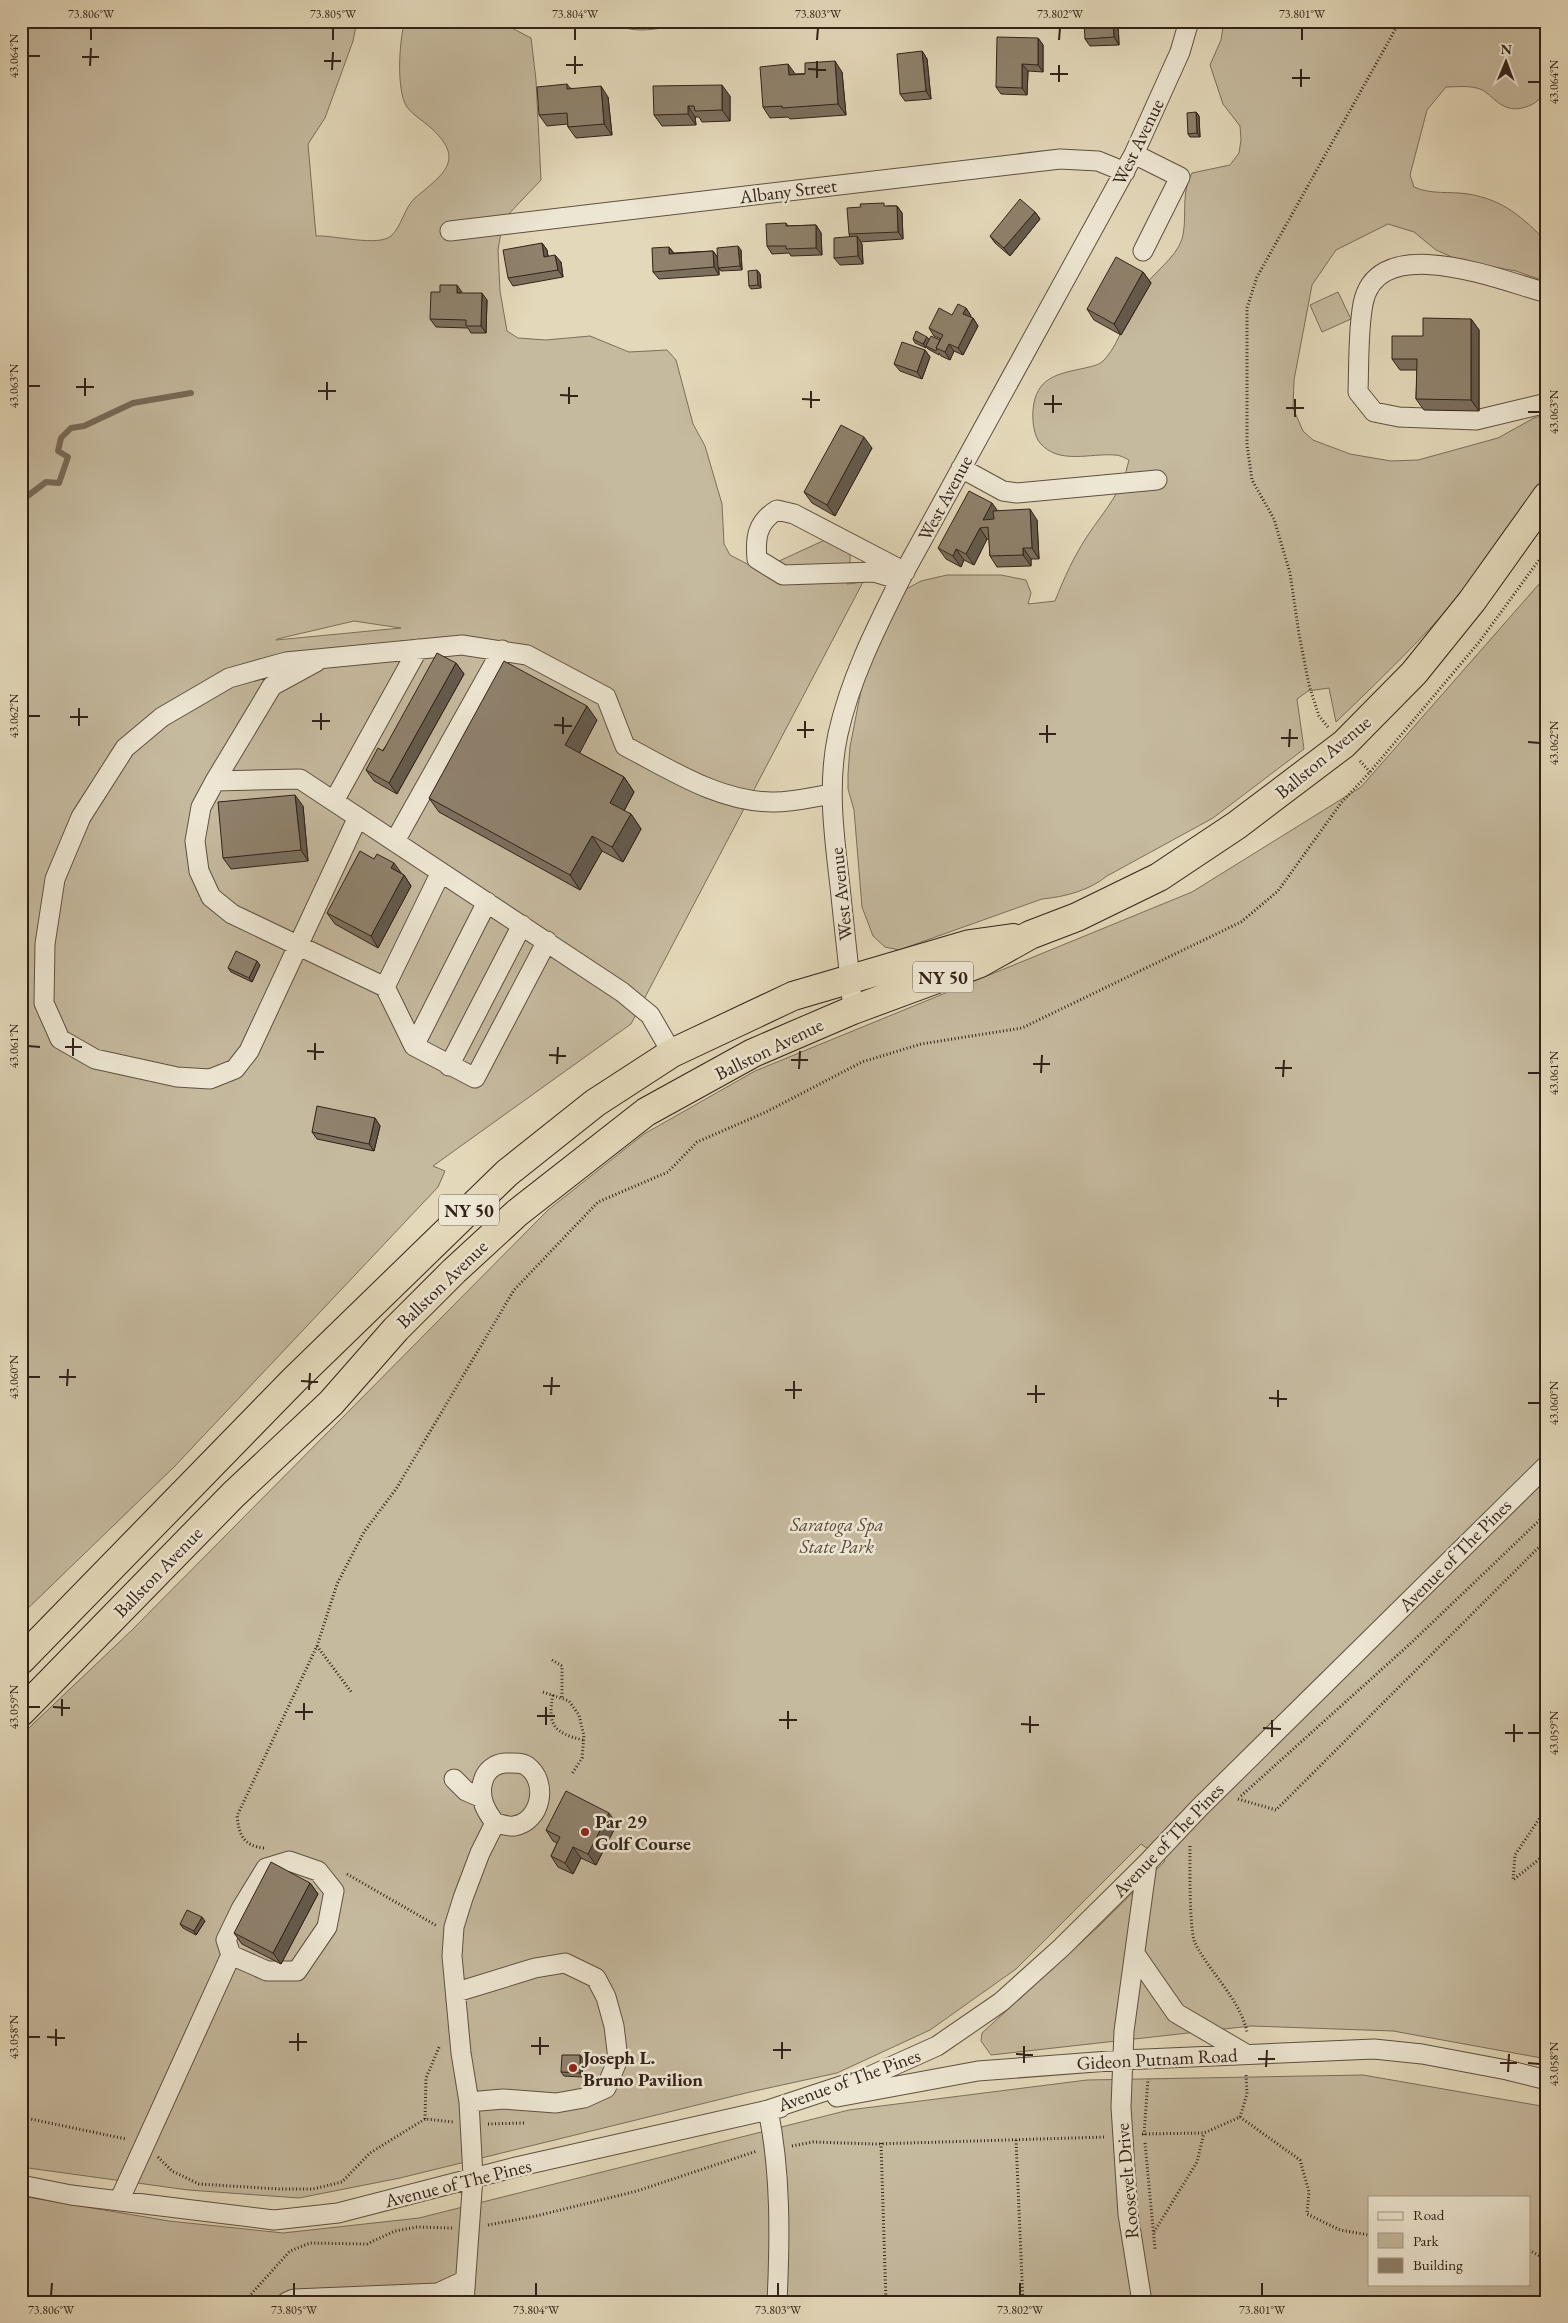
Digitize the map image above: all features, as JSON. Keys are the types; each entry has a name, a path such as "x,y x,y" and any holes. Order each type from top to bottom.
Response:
{"highway":[{"name":"Ballston Avenue","path":"21,1712 233,1495 330,1403 396,1329 454,1271 517,1213 646,1112 753,1054 853,1010 980,963 1030,935 1077,917 1159,877 1237,826 1344,744 1414,673 1472,601 1547,496"},
{"name":"Ballston Avenue","path":"21,1660 294,1380 507,1173 595,1103 672,1053 793,996 970,944 1030,935"}],"street":[{"name":"West Avenue","path":"853,1010 837,862 832,794 838,736 854,680 875,629 903,576 1125,172 1180,52 1189,21"},
{"path":"1134,154 1180,176 1143,250"},
{"name":"Albany Street","path":"450,232 1060,159 1098,161 1125,172"},
{"path":"1547,293 1467,269 1412,264 1390,269 1372,283 1363,303 1358,392 1374,412 1399,418 1476,420 1547,402"},
{"path":"961,468 1003,492 1017,493 1157,480"},
{"path":"777,510 794,514 903,576 874,572 782,576 757,560 755,540 766,516 777,510"},
{"path":"358,817 249,1051 235,1068 210,1079 177,1077 95,1060 60,1039 44,1003 45,944 55,879 81,818 126,748 162,717 229,678 286,662 462,645 527,654 606,697 625,746 701,785 735,798 772,802 832,794"},
{"path":"334,801 418,649"},
{"path":"395,842 502,650"},
{"path":"324,658 272,686 215,780 201,807 195,841 199,871 211,897 232,914 384,987 414,1046 475,1078 547,941"},
{"path":"215,780 300,779 622,992 650,1015 672,1053"},
{"path":"384,987 442,872"},
{"path":"414,1046 487,902"},
{"path":"449,1066 522,925"},
{"name":"Avenue of The Pines","path":"21,2185 71,2195 274,2220 338,2213 473,2177 768,2110 868,2076 937,2046 1001,2002 1061,1948 1147,1864 1199,1808 1547,1465"},
{"path":"515,1762 527,1766 535,1776 540,1790 538,1807 530,1820 513,1827 495,1823 484,1809 482,1798 482,1784 486,1773 497,1764 515,1762"},
{"path":"454,1779 466,1791 482,1798"},
{"path":"464,2302 464,2281 473,2177 469,2102 461,2053 457,1992 452,1956 454,1927 480,1854 495,1823"},
{"path":"119,2201 231,1955 226,1940 241,1909 266,1868 289,1861 318,1871 334,1891 327,1927 297,1972 267,1971 231,1955"},
{"name":"Roosevelt Drive","path":"1142,2302 1128,2214 1122,2136 1122,2060 1147,1864"},
{"path":"1136,1954 1176,2013 1246,2054"},
{"path":"457,1992 535,1968 565,1963 596,1978 606,1997 614,2026 618,2059 606,2088 584,2098 556,2103 503,2099 469,2102"},
{"name":"Gideon Putnam Road","path":"768,2110 978,2071 1122,2060 1374,2049 1431,2056 1547,2080"},
{"path":"768,2110 775,2149 779,2260 777,2302"},
{"path":"287,2302 294,2299 438,2293 464,2281"}],"path":[{"path":"1331,730 1319,716 1309,685 1290,573 1274,519 1252,480 1247,445 1247,308 1258,277 1400,21"},
{"path":"268,1848 260,1848 245,1841 240,1834 237,1816 317,1646 336,1584 364,1532 396,1489 514,1290 598,1202 668,1172 697,1142 766,1112 862,1062 921,1044 1022,1028 1241,922 1278,891 1341,804 1480,641 1547,549"},
{"path":"1358,760 1370,772"},
{"path":"1231,1806 1411,1643 1547,1513"},
{"path":"1238,1799 1276,1810 1547,1539"},
{"path":"317,1646 352,1693"},
{"path":"552,1660 562,1666 562,1698"},
{"path":"543,1692 569,1701 579,1715 583,1740 582,1758 572,1774"},
{"path":"553,1695 549,1711 551,1723 565,1736 583,1740"},
{"path":"1547,1807 1515,1855 1513,1880 1547,1853"},
{"path":"244,2302 290,2251 310,2244 367,2244 396,2231 417,2227 468,2228 536,2216 637,2191 759,2150 813,2142 881,2144 1204,2133 1240,2117 1247,2094 1247,2032 1244,2020 1194,1940 1190,1846 1197,1839"},
{"path":"344,1873 444,1930"},
{"path":"424,2119 426,2078 443,2039"},
{"path":"1148,2079 1144,2134 1155,2252"},
{"path":"21,2117 83,2129 130,2142"},
{"path":"1240,2117 1300,2160 1309,2192 1307,2214 1340,2230 1368,2235"},
{"path":"152,2154 172,2171 199,2184 313,2189 342,2182 370,2153 424,2119 458,2123"},
{"path":"484,2124 525,2123"},
{"path":"1153,2233 1197,2162 1204,2133"},
{"path":"1016,2140 1023,2302"},
{"path":"881,2144 886,2302"},
{"path":"1530,2251 1547,2260"}],"green space":[{"path":"21,21 357,21 353,41 325,118 308,144 316,236 366,241 385,239 395,232 411,202 442,174 449,158 447,149 441,139 430,127 409,110 404,99 401,89 400,65 401,40 405,21 505,21 508,26 531,38 536,80 541,180 503,220 498,250 500,291 507,331 518,338 546,340 590,336 629,352 667,350 676,360 693,424 705,446 722,504 724,544 730,555 753,567 766,567 827,539 850,549 850,575 847,584 863,582 631,1024 433,1166 445,1171 438,1187 174,1467 21,1615","holes":["354,621 401,628 276,640"]},
{"path":"613,21 696,21 664,28 642,30 621,26"},
{"path":"1224,21 1539,21 1545,42 1548,67 1545,90 1539,99 1531,105 1512,109 1497,102 1478,88 1446,87 1427,110 1410,175 1414,187 1427,191 1461,193 1481,197 1502,205 1521,217 1547,242 1547,282 1516,271 1461,261 1436,250 1414,232 1388,224 1336,250 1312,285 1294,380 1293,408 1303,431 1313,440 1350,454 1391,461 1418,460 1498,438 1534,418 1547,414 1547,468 1542,475 1547,478 1495,552 1452,604 1336,722 1329,688 1308,691 1297,699 1304,749 1213,818 1085,889 1068,895 1042,899 899,950 885,947 873,936 862,907 854,810 848,789 850,747 863,680 899,593 921,581 947,575 1001,575 1026,580 1031,593 1028,604 1055,601 1078,551 1118,491 1129,460 1115,455 1065,456 1048,450 1040,443 1035,432 1033,414 1035,399 1038,390 1043,384 1057,375 1096,365 1105,359 1116,343 1137,297 1179,246 1184,231 1186,189 1192,173 1230,165 1239,153 1241,140 1240,126 1223,104 1210,65 1221,40"},
{"path":"1338,292 1351,319 1322,332 1310,305"},
{"name":"Saratoga Spa State Park","path":"1547,575 1547,2059 1393,2031 1251,2026 991,2055 981,2041 982,2033 1099,1926 1165,1861 1141,1844 1016,1969 930,2030 837,2073 750,2092 400,2178 299,2198 188,2190 21,2167 21,1736 131,1631 548,1210 644,1134 755,1071 1192,892 1361,787"},
{"path":"1363,2075 1547,2107 1547,2302 21,2302 21,2196 169,2221 283,2233 419,2218 849,2110 1087,2080"}],"building":[{"path":"1113,21 1114,37 1085,39 1084,23"},
{"path":"997,37 1038,38 1038,65 1022,64 1022,88 996,87"},
{"path":"922,51 926,91 900,94 897,54"},
{"path":"835,61 838,104 782,108 782,106 763,107 760,67 788,64 789,75 805,74 805,63"},
{"path":"567,84 567,89 601,86 604,124 568,127 567,113 539,115 537,87"},
{"path":"722,85 722,110 695,111 694,106 688,106 688,114 654,115 653,86"},
{"path":"1196,112 1197,133 1188,134 1187,113"},
{"path":"1020,199 1035,212 1004,248 990,236"},
{"path":"884,203 884,206 897,206 898,232 849,234 847,208 861,207 860,204"},
{"path":"786,223 786,226 816,225 816,248 786,249 786,246 767,246 766,224"},
{"path":"857,236 858,256 834,258 834,238"},
{"path":"542,243 544,257 555,255 558,270 508,278 503,250"},
{"path":"738,246 740,266 718,268 717,248"},
{"path":"669,247 669,254 713,251 714,267 653,272 652,248"},
{"path":"1116,257 1143,272 1114,324 1087,309"},
{"path":"757,270 758,285 749,286 748,271"},
{"path":"440,285 457,285 457,293 482,293 481,326 466,326 466,320 430,319 431,292 440,292"},
{"path":"958,304 966,308 963,314 973,318 958,348 949,344 945,352 936,348 943,335 929,328 939,308 952,315"},
{"path":"1423,318 1471,319 1471,400 1416,399 1417,359 1392,359 1392,336 1423,336"},
{"path":"916,331 927,337 923,344 913,339"},
{"path":"931,336 940,340 936,351 926,346"},
{"path":"902,342 925,350 917,372 894,364"},
{"path":"841,425 864,437 827,505 804,492"},
{"path":"969,491 992,503 983,520 994,519 993,511 1030,509 1032,548 1023,548 1023,555 990,556 988,527 980,528 966,554 956,549 953,556 938,548"},
{"path":"437,653 456,663 389,783 366,770 378,748 383,751"},
{"path":"504,661 587,706 565,745 624,777 610,803 631,814 612,847 592,836 570,875 429,798"},
{"path":"295,795 301,850 223,858 218,802"},
{"path":"360,851 374,859 377,854 394,863 391,868 404,875 371,936 327,913"},
{"path":"236,951 257,961 249,978 228,968"},
{"path":"317,1106 375,1118 369,1144 312,1132"},
{"name":"Par 29 Golf Course","path":"566,1791 609,1813 588,1854 573,1847 565,1863 551,1856 560,1837 546,1830"},
{"path":"271,1862 310,1883 273,1953 234,1933"},
{"path":"187,1910 202,1917 194,1931 180,1924"},
{"name":"Joseph L. Bruno Pavilion","path":"562,2055 580,2055 580,2073 561,2072"}],"waterway":[{"path":"21,501 46,482 59,483 68,457 58,451 61,438 71,428 84,426 133,403 191,393"}],"place":[{"name":"Par 29 Golf Course","path":"585,1832"},
{"name":"Joseph L. Bruno Pavilion","path":"573,2068"}]}
